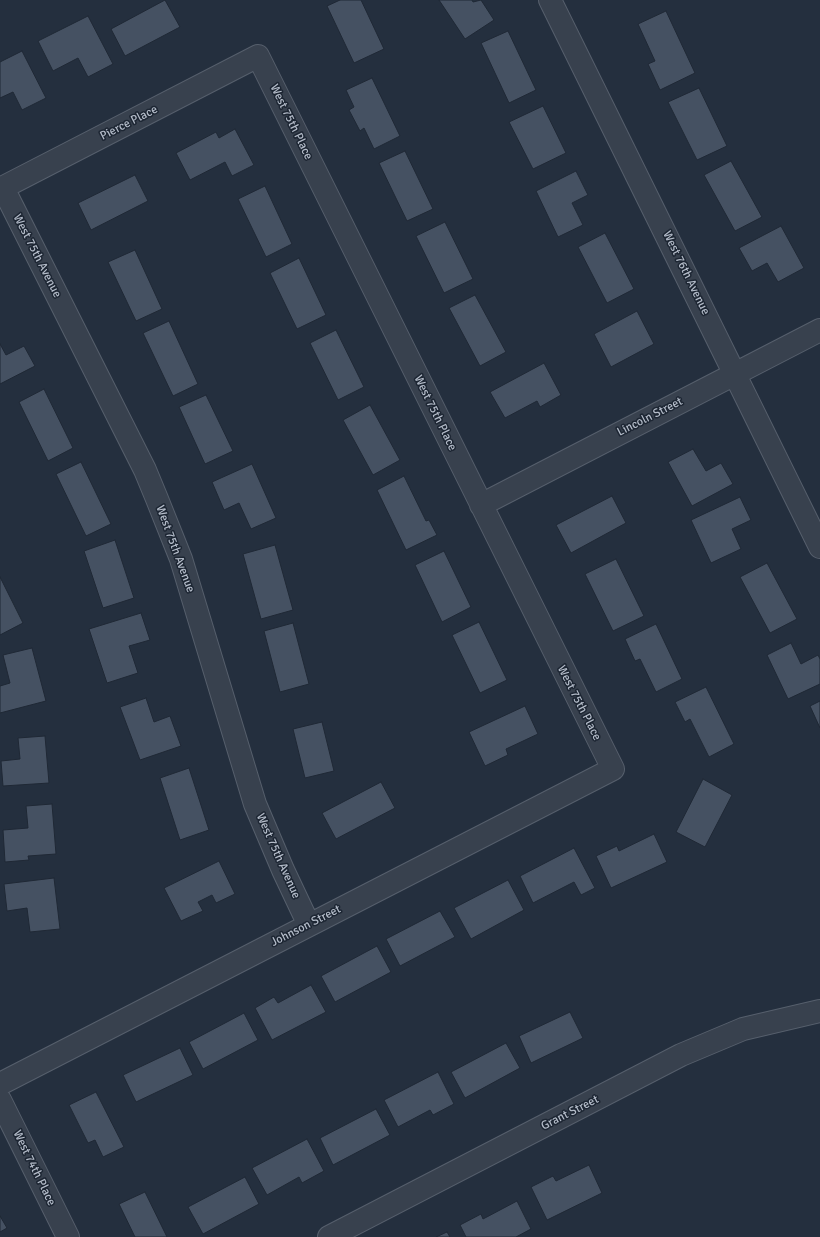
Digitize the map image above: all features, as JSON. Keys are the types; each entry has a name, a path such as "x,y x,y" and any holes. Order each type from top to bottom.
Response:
{"street":[{"name":"West 76th Avenue","path":"550,0 820,547"},
{"name":"Pierce Place","path":"2,188 258,56"},
{"name":"West 75th Place","path":"258,56 480,505 613,769"},
{"name":"West 75th Avenue","path":"2,188 145,470 158,499 181,559 255,804 277,858 309,925"},
{"name":"Lincoln Street","path":"480,505 820,330"},
{"name":"Johnson Street","path":"0,1084 613,769"},
{"name":"Grant Street","path":"329,1237 681,1055 743,1029 820,1011"},
{"name":"West 74th Place","path":"0,1100 68,1237"}],"building":[{"path":"165,0 180,27 125,56 111,29"},
{"path":"340,0 361,0 384,49 354,63 327,6"},
{"path":"439,0 472,0 473,2 481,0 494,20 465,39"},
{"path":"666,11 695,73 660,90 648,64 655,61 638,24"},
{"path":"88,16 113,64 88,77 78,58 53,71 38,41"},
{"path":"508,31 536,90 509,103 481,43"},
{"path":"22,51 46,98 22,110 13,92 0,98 0,62"},
{"path":"372,78 400,136 374,149 364,128 360,131 349,110 354,107 346,90"},
{"path":"699,88 727,146 697,160 668,102"},
{"path":"543,106 566,153 533,169 509,122"},
{"path":"235,129 254,165 232,176 225,162 190,180 176,153 216,132 219,138"},
{"path":"405,151 433,209 407,221 379,163"},
{"path":"731,161 762,217 735,231 704,175"},
{"path":"576,171 588,195 572,203 583,225 558,237 536,191"},
{"path":"135,175 148,201 91,230 78,203"},
{"path":"265,186 292,244 266,257 238,199"},
{"path":"445,222 473,279 444,293 416,236"},
{"path":"781,226 804,268 778,282 767,263 752,271 739,248"},
{"path":"605,233 634,289 607,303 578,247"},
{"path":"135,250 162,309 136,321 108,262"},
{"path":"299,258 326,315 297,329 270,273"},
{"path":"475,295 506,352 480,366 449,308"},
{"path":"637,311 654,344 611,367 594,334"},
{"path":"169,321 198,384 173,396 143,333"},
{"path":"336,330 364,387 338,400 310,343"},
{"path":"0,344 6,355 24,346 35,366 0,384"},
{"path":"544,363 561,395 540,407 537,401 505,418 490,392"},
{"path":"44,389 73,448 48,461 19,402"},
{"path":"206,395 233,451 205,464 179,407"},
{"path":"370,405 400,460 373,475 343,420"},
{"path":"693,449 706,471 721,463 733,484 692,506 668,462"},
{"path":"81,462 111,524 86,536 56,474"},
{"path":"252,464 276,518 251,529 239,503 224,510 212,482"},
{"path":"404,476 426,521 429,520 437,535 406,550 377,490"},
{"path":"612,496 626,523 571,553 556,525"},
{"path":"740,497 751,520 732,529 741,549 711,563 691,520"},
{"path":"115,540 134,598 103,608 84,551"},
{"path":"275,545 293,610 261,619 243,554"},
{"path":"444,551 471,607 442,622 415,565"},
{"path":"616,559 644,616 613,631 585,574"},
{"path":"767,563 797,619 770,633 740,577"},
{"path":"0,577 23,623 0,635"},
{"path":"141,613 150,640 129,646 138,673 107,683 89,629"},
{"path":"479,622 507,680 480,693 452,635"},
{"path":"293,623 309,684 280,692 264,631"},
{"path":"656,624 682,679 656,692 640,659 635,661 625,639"},
{"path":"791,643 801,664 818,655 820,659 820,684 788,699 767,655"},
{"path":"32,648 46,701 0,713 0,686 10,683 3,655"},
{"path":"706,687 734,744 709,757 690,719 685,722 675,702"},
{"path":"146,698 154,722 170,716 181,746 140,760 120,707"},
{"path":"820,701 820,728 810,706"},
{"path":"525,706 538,734 506,749 508,755 485,766 469,732"},
{"path":"322,722 334,771 305,778 293,729"},
{"path":"45,736 49,783 3,786 1,761 20,759 18,738"},
{"path":"189,768 209,830 180,840 160,778"},
{"path":"703,779 732,795 705,847 676,832"},
{"path":"381,782 395,808 336,839 322,813"},
{"path":"52,804 56,854 28,856 29,860 5,862 3,830 28,828 26,806"},
{"path":"654,834 667,862 611,888 596,856 617,846 619,851"},
{"path":"574,848 595,888 581,895 574,882 533,903 520,876"},
{"path":"219,861 235,894 216,903 212,895 198,902 203,911 181,921 164,888"},
{"path":"54,878 60,929 30,932 27,908 7,911 4,884"},
{"path":"508,880 524,910 471,939 454,908"},
{"path":"440,911 455,937 400,966 386,939"},
{"path":"377,946 391,972 335,1002 321,976"},
{"path":"311,985 326,1012 272,1040 255,1008 274,997 278,1003"},
{"path":"570,1012 583,1038 531,1063 519,1036"},
{"path":"244,1013 258,1040 203,1069 189,1042"},
{"path":"506,1043 520,1068 465,1098 451,1072"},
{"path":"180,1048 193,1075 136,1102 123,1075"},
{"path":"438,1072 454,1104 433,1115 430,1110 398,1127 384,1100"},
{"path":"96,1092 124,1147 103,1157 95,1140 88,1143 69,1105"},
{"path":"376,1109 390,1135 333,1165 320,1138"},
{"path":"307,1139 324,1171 302,1183 299,1177 267,1195 252,1168"},
{"path":"589,1165 602,1193 547,1220 531,1187 553,1176 556,1181"},
{"path":"245,1177 259,1204 203,1234 188,1207"},
{"path":"145,1192 167,1237 135,1237 119,1204"},
{"path":"517,1201 531,1229 516,1237 466,1237 460,1225 481,1214 483,1219"},
{"path":"0,1216 7,1228 0,1232"},
{"path":"447,1232 450,1237 436,1237"}]}
